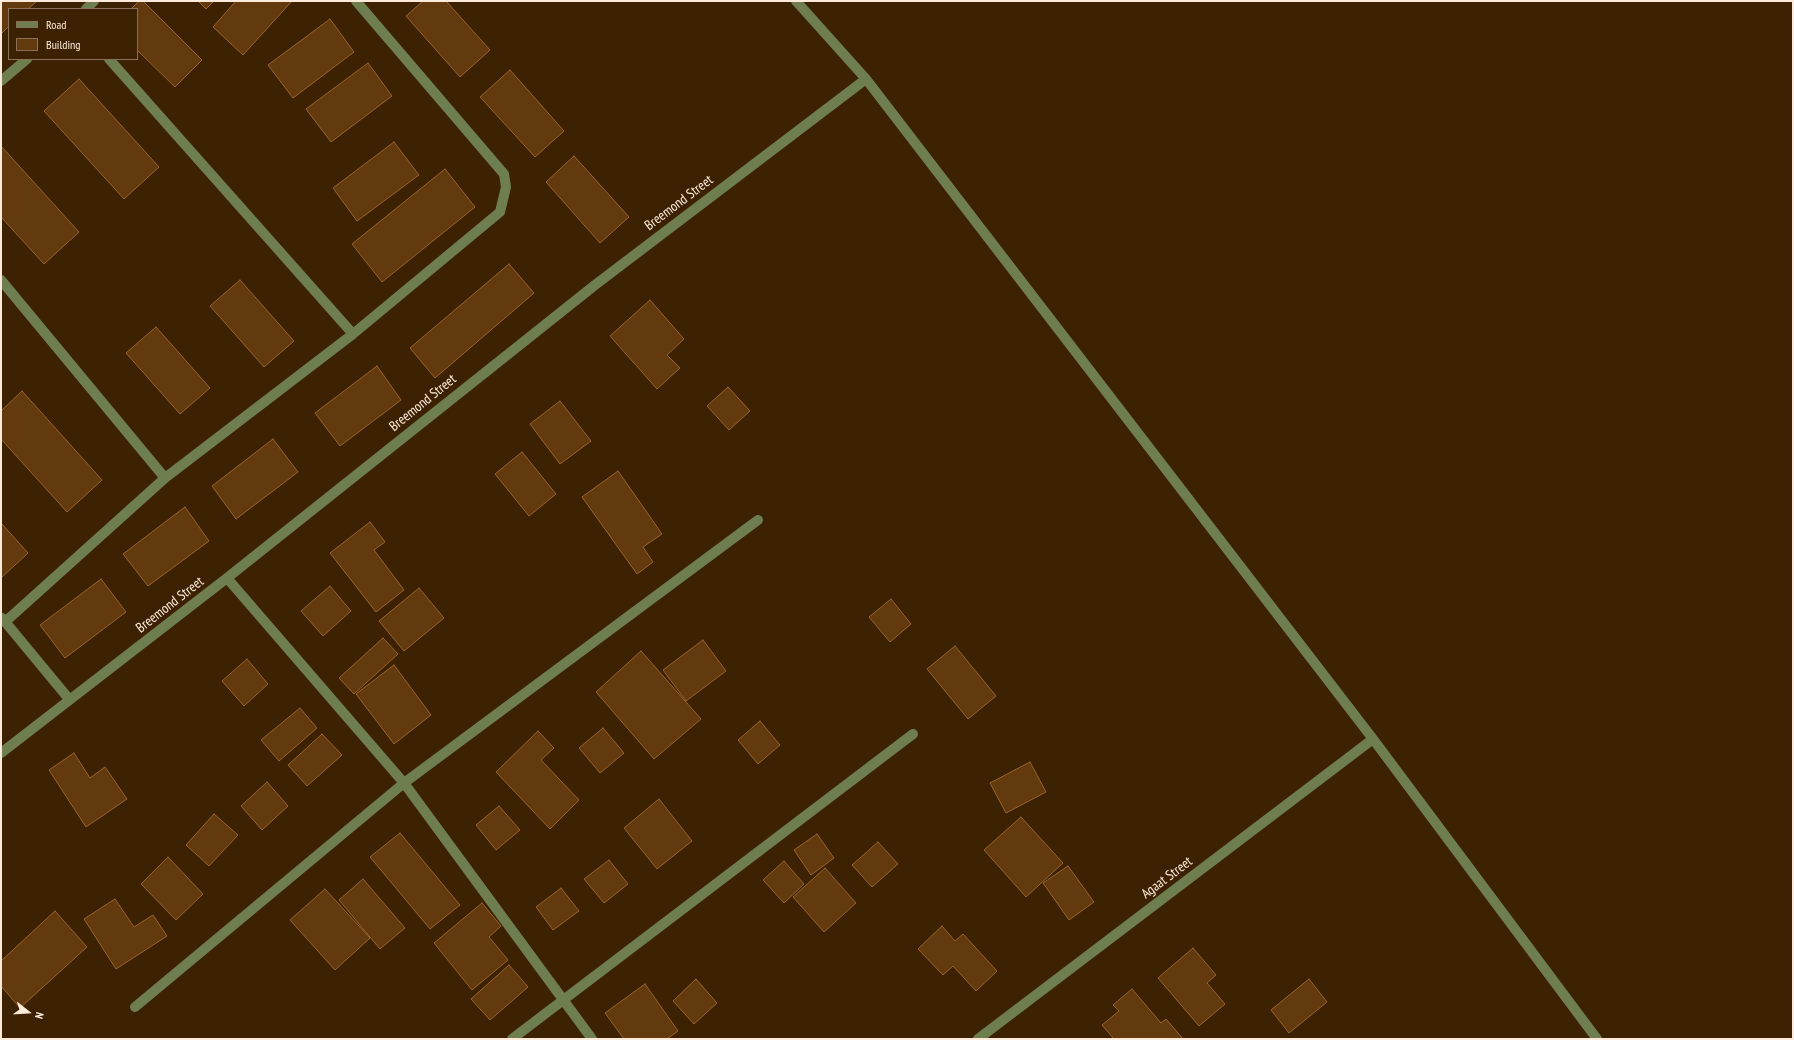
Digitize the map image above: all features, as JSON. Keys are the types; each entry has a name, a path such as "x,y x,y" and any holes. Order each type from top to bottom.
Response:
{"street":[{"path":"70,700 3,620 165,478 353,334 500,212 506,187 504,174 356,1"},
{"path":"796,1 866,79 1373,740 1597,1039"},
{"path":"1,81 26,60"},
{"path":"110,60 353,334"},
{"name":"Breemond Street","path":"1,753 227,578 595,285 866,79"},
{"path":"1,280 165,478"},
{"path":"135,1006 404,783 758,520"},
{"path":"227,578 404,783 592,1039"},
{"path":"512,1039 913,734"},
{"name":"Agaat Street","path":"978,1039 1373,740"}],"building":[{"path":"1,1 37,1 29,8 8,8 8,27 1,34"},
{"path":"139,1 143,1 202,60 175,87 138,51 138,8 132,8"},
{"path":"198,1 214,1 206,9"},
{"path":"236,1 292,1 243,55 213,27"},
{"path":"423,1 446,1 490,50 460,77 406,16"},
{"path":"330,19 354,52 293,98 268,65"},
{"path":"368,63 392,96 331,142 306,109"},
{"path":"510,70 564,131 535,157 480,97"},
{"path":"79,79 159,167 124,199 44,111"},
{"path":"394,142 419,175 357,221 333,188"},
{"path":"1,146 79,232 44,264 1,217"},
{"path":"574,156 629,217 600,243 546,182"},
{"path":"445,169 475,207 382,282 352,244"},
{"path":"509,264 534,293 435,378 410,348"},
{"path":"240,280 294,341 264,367 210,306"},
{"path":"650,300 684,339 667,355 680,368 657,389 610,336"},
{"path":"156,327 210,388 180,414 126,353"},
{"path":"377,366 401,400 340,446 315,413"},
{"path":"728,387 750,411 729,430 707,406"},
{"path":"22,391 102,480 67,512 1,439 1,411"},
{"path":"560,401 591,441 560,464 530,424"},
{"path":"273,439 298,472 236,519 212,486"},
{"path":"522,452 556,494 529,516 495,474"},
{"path":"618,471 662,534 643,547 653,562 637,574 582,497"},
{"path":"185,507 209,541 148,586 123,554"},
{"path":"370,522 385,542 374,550 404,590 376,612 330,553"},
{"path":"1,523 28,553 1,578"},
{"path":"101,579 126,612 65,658 40,625"},
{"path":"330,586 351,611 323,636 301,611"},
{"path":"419,588 444,618 404,651 379,621"},
{"path":"891,599 911,624 890,642 869,617"},
{"path":"383,638 398,654 354,694 339,678"},
{"path":"703,640 726,671 686,701 663,670"},
{"path":"955,646 996,696 968,719 927,669"},
{"path":"641,651 701,719 654,759 596,692"},
{"path":"247,659 268,684 244,706 222,681"},
{"path":"394,665 431,715 394,744 356,694"},
{"path":"300,708 317,728 279,761 261,740"},
{"path":"760,721 780,745 758,764 738,740"},
{"path":"603,728 624,753 600,773 579,748"},
{"path":"538,731 554,748 541,760 579,800 550,829 496,772"},
{"path":"322,734 342,755 307,786 288,765"},
{"path":"74,753 90,778 105,767 127,799 86,827 49,770"},
{"path":"1030,762 1046,792 1006,813 990,783"},
{"path":"267,782 288,806 262,830 241,806"},
{"path":"659,799 692,841 657,869 624,828"},
{"path":"499,806 520,830 496,850 476,825"},
{"path":"214,814 238,835 209,866 186,845"},
{"path":"1021,817 1063,863 1026,897 984,850"},
{"path":"400,833 460,905 430,929 370,857"},
{"path":"817,834 834,858 811,875 794,850"},
{"path":"878,842 898,864 872,887 852,865"},
{"path":"168,857 203,894 176,920 141,884"},
{"path":"609,860 628,884 604,903 584,879"},
{"path":"784,861 804,884 784,903 763,880"},
{"path":"1068,866 1094,902 1069,920 1043,883"},
{"path":"825,868 856,903 824,932 793,897"},
{"path":"363,879 405,928 380,949 339,900"},
{"path":"561,888 579,911 553,930 536,907"},
{"path":"325,889 370,938 335,970 290,920"},
{"path":"115,899 134,927 153,915 167,936 116,969 84,919"},
{"path":"482,903 501,926 489,937 508,960 472,990 434,943"},
{"path":"55,911 87,947 20,1008 1,986 1,961"},
{"path":"942,926 955,941 963,934 997,971 976,991 953,966 943,975 918,949"},
{"path":"1193,948 1216,975 1207,983 1225,1004 1199,1026 1158,978"},
{"path":"509,965 528,987 490,1020 471,999"},
{"path":"696,979 717,1003 694,1024 673,1001"},
{"path":"1309,979 1327,1002 1289,1033 1271,1010"},
{"path":"645,984 678,1031 667,1039 624,1039 605,1013"},
{"path":"1132,989 1161,1023 1166,1019 1183,1039 1114,1039 1102,1025 1119,1011 1113,1005"}]}
